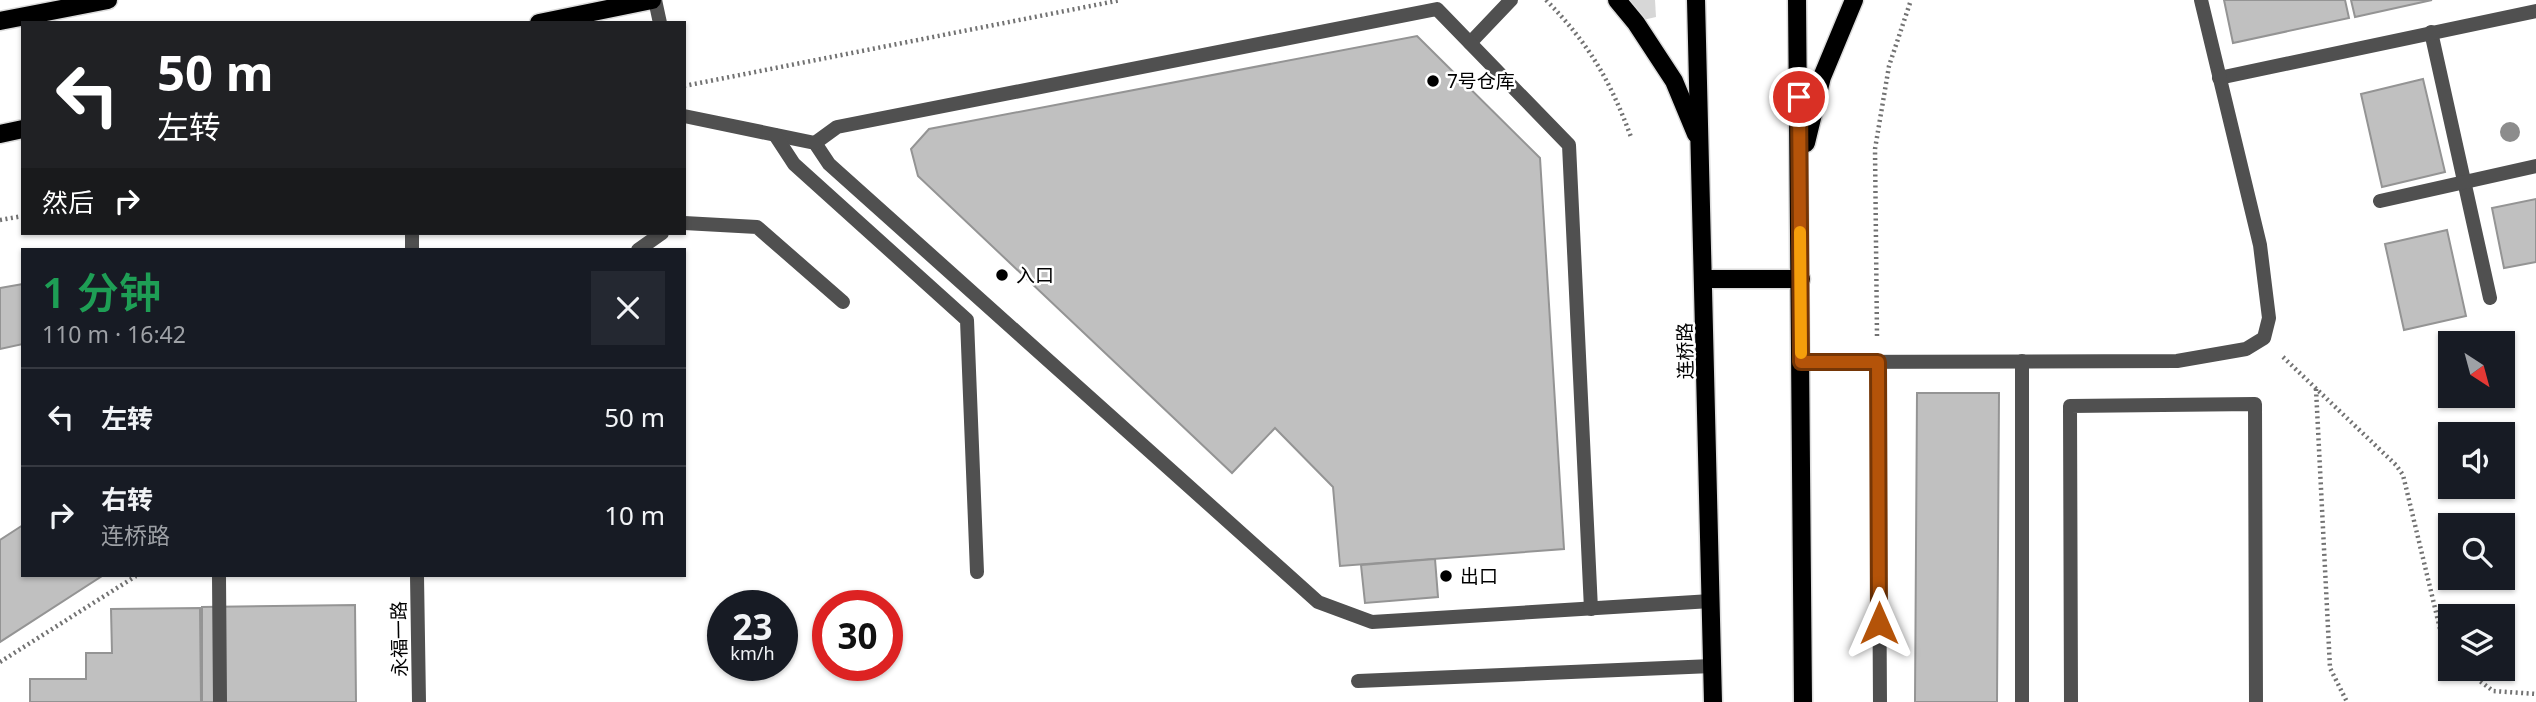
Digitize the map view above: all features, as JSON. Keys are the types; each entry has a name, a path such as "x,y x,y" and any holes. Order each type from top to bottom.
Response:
{"main road":[{"path":"0,21 108,0"},
{"path":"549,21 653,0"},
{"path":"1617,0 1636,23 1674,81 1701,147"},
{"name":"连桥路","path":"1696,0 1713,702"},
{"path":"1797,0 1803,702"},
{"path":"1800,170 1822,77 1854,0"},
{"path":"0,134 21,129"},
{"path":"1704,279 1801,279"}],"street":[{"path":"653,0 659,21"},
{"path":"1469,43 1511,0"},
{"path":"1801,362 2177,361 2246,349 2264,338 2269,318 2262,257 2201,0"},
{"path":"815,143 837,128 1437,9 1569,145 1591,609"},
{"path":"2219,78 2536,11"},
{"path":"2431,32 2490,298"},
{"path":"686,116 815,143 829,164 1318,602 1371,622 1711,601"},
{"path":"775,135 794,164 967,320 977,572"},
{"path":"2380,201 2536,166"},
{"path":"686,223 757,227 843,302"},
{"path":"641,248 660,235"},
{"path":"2022,361 2022,702"},
{"path":"1878,362 1880,702"},
{"path":"2071,702 2070,407 2255,404 2256,702"},
{"path":"219,577 220,702"},
{"name":"永福一路","path":"417,577 419,702"},
{"path":"1358,681 1712,666"}],"path":[{"path":"686,86 1121,0"},
{"path":"1546,0 1574,28 1597,62 1617,100 1631,137"},
{"path":"1878,362 1875,149 1889,66 1911,0"},
{"path":"0,220 21,216"},
{"path":"2264,338 2396,465 2403,475 2438,621"},
{"path":"2316,388 2330,668 2347,702"},
{"path":"0,662 134,577"},
{"path":"2480,681 2493,691 2536,695"}],"shaded area":[{"path":"1630,0 1655,0 1656,17 1643,20"}],"building":[{"path":"2224,0 2345,0 2349,18 2233,43"},
{"path":"2351,0 2432,0 2355,17"},
{"path":"1417,36 1540,158 1564,549 1340,566 1333,487 1275,428 1232,473 918,176 911,149 929,129"},
{"path":"2423,79 2445,172 2382,187 2361,94"},
{"path":"2536,199 2536,262 2504,268 2492,208"},
{"path":"2447,230 2466,316 2404,330 2385,244"},
{"path":"21,284 21,344 0,349 0,288"},
{"path":"1917,393 1999,393 1997,702 1915,702"},
{"path":"21,526 21,577 100,577 0,642 0,540"},
{"path":"1435,559 1438,597 1365,603 1361,565"},
{"path":"355,605 356,702 202,702 202,607"},
{"path":"200,608 201,702 30,702 30,679 86,679 86,653 112,653 111,609"}],"slow traffic":[{"path":"1800,232 1801,353"}],"place":[{"name":"7号仓库","path":"1433,81"},
{"name":"入口","path":"1002,275"},
{"name":"出口","path":"1446,576"}],"route":[{"path":"1799,97 1801,362 1878,362 1879,623"}]}
